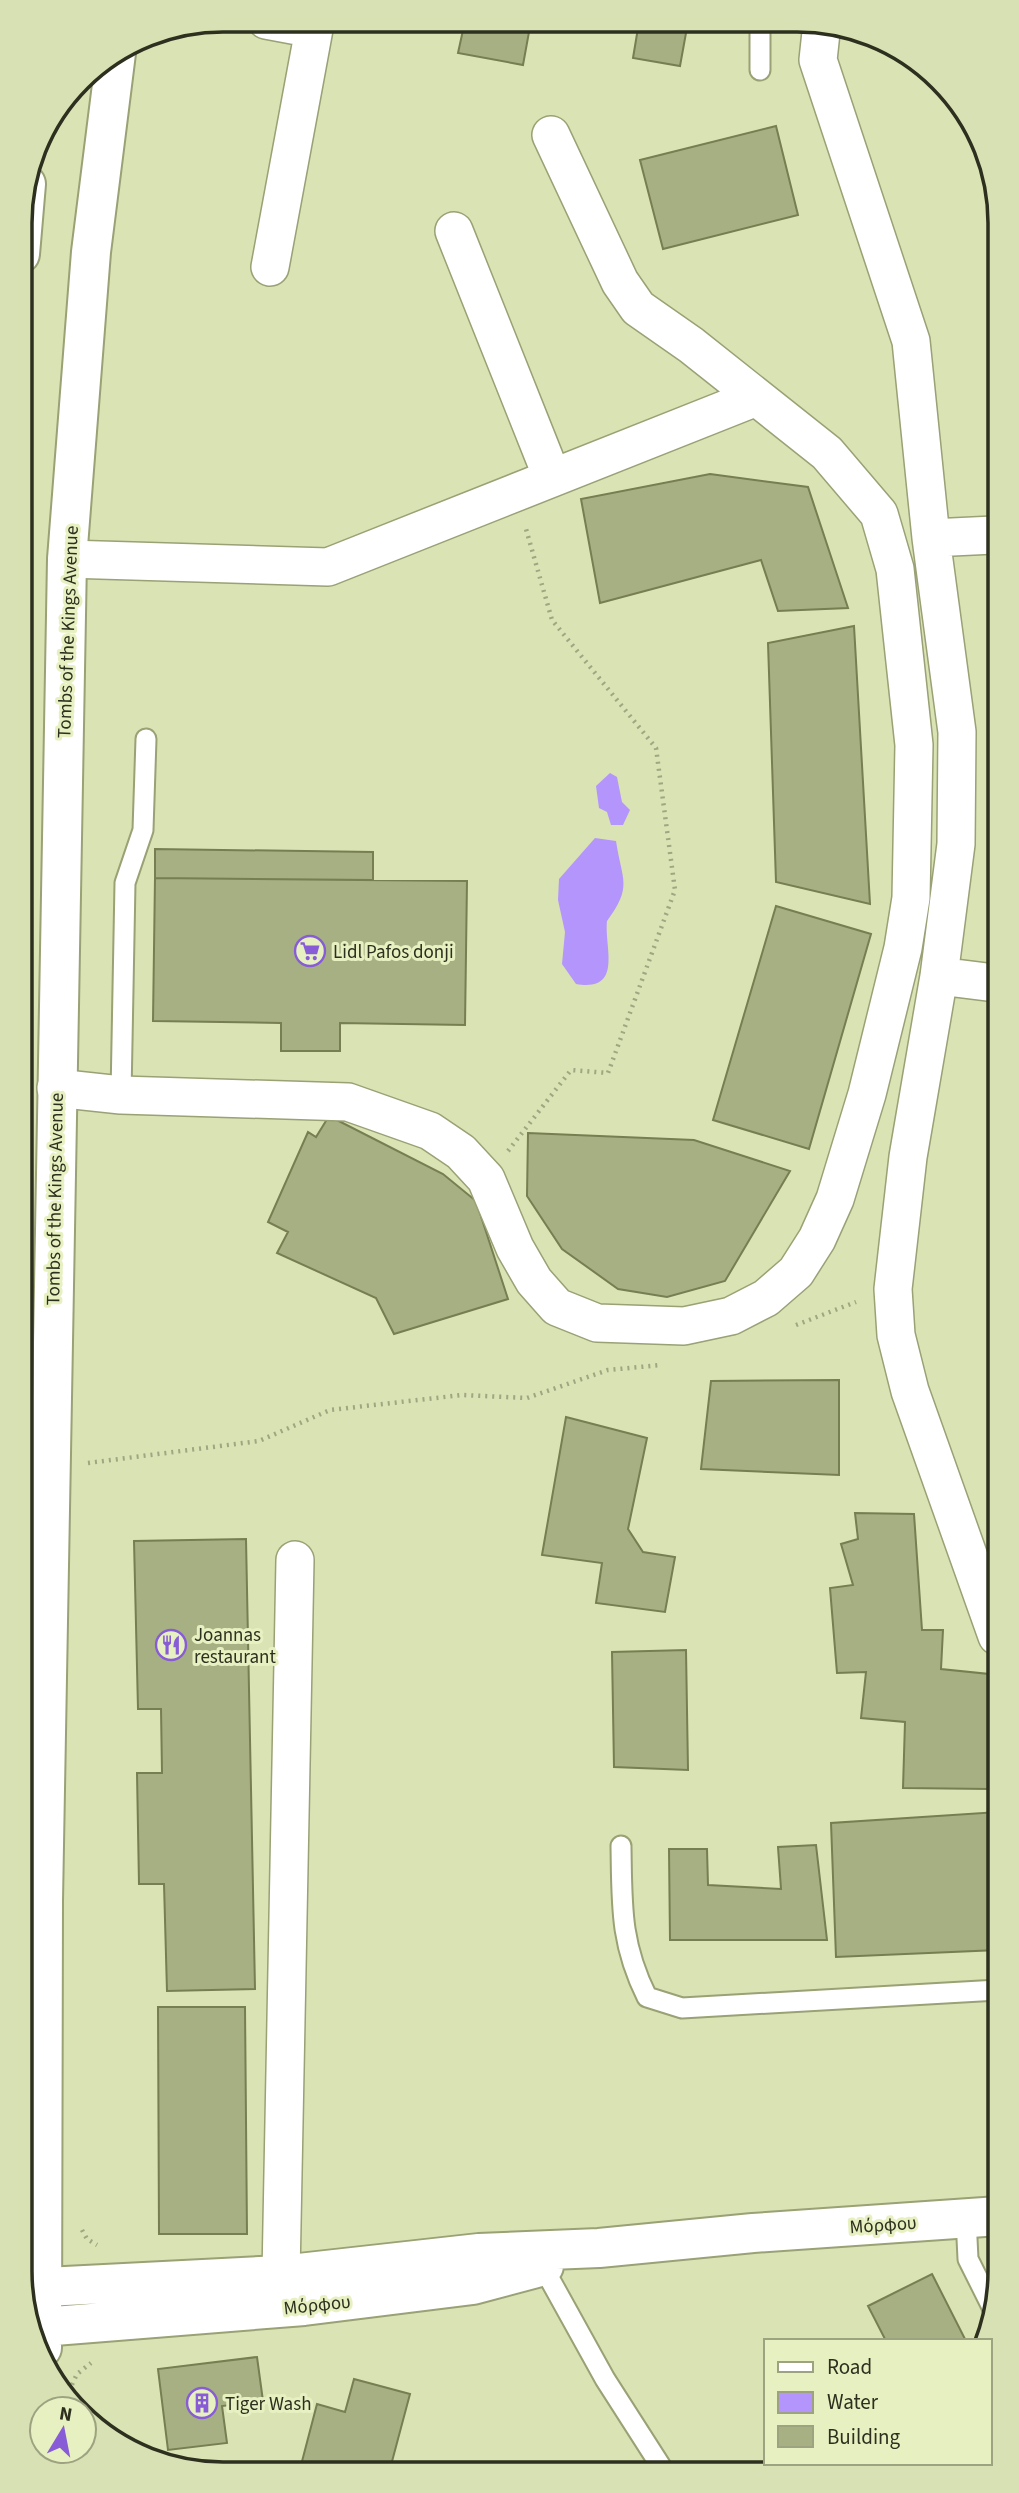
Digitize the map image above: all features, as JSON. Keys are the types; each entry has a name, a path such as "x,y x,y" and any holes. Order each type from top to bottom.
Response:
{"main road":[{"name":"Tombs of the Kings Avenue","path":"36,2309 34,2288 67,559 91,252 114,65"},
{"name":"Μόρφου","path":"34,2288 281,2275 479,2253 599,2248 752,2233 983,2217"},
{"name":"Μόρφου","path":"43,2334 473,2285 543,2267 599,2248"}],"street":[{"path":"270,267 314,31"},
{"path":"821,33 818,60 911,341 931,538 957,732 956,844 939,976 908,1157 893,1289 896,1335 910,1391 987,1609"},
{"path":"56,1088 121,1095 348,1102 430,1130 461,1152 486,1179 515,1248 534,1282 557,1307 597,1323 684,1326 731,1316 766,1298 796,1272 817,1239 835,1199 867,1094 903,948 911,898 914,746 895,569 879,514 827,453 754,398 691,345 638,308 620,282 551,135"},
{"path":"454,231 552,477"},
{"path":"67,559 328,567 377,550 552,477 754,398"},
{"path":"931,538 988,535"},
{"path":"939,976 988,982"},
{"path":"281,2275 295,1560"}],"lane":[{"path":"760,31 760,70"},
{"path":"121,1095 125,883 143,830 146,739"},
{"path":"621,1846 622,1923 633,1970 646,1997 682,2008 987,1991"},
{"path":"983,2217 968,2259 986,2294"},
{"path":"543,2267 605,2379 658,2462"}],"path":[{"path":"486,1179 571,1070 608,1073 675,890 656,748 552,620 515,492"},
{"path":"794,1325 893,1289"},
{"path":"51,1468 259,1441 330,1410 462,1395 527,1398 608,1370 670,1365"},
{"path":"71,2386 77,2374 95,2360"}],"water":[{"path":"610,773 617,777 622,802 630,810 623,825 611,825 607,812 599,808 596,786"},
{"path":"595,838 616,841 623,875 623,891 607,921 609,954 606,974 601,981 591,985 576,984 562,964 565,932 558,900 559,879"}],"building":[{"path":"463,31 529,31 523,65 458,53"},
{"path":"638,31 686,31 680,66 633,58"},
{"path":"776,126 798,215 663,249 640,160"},
{"path":"710,474 808,487 848,608 778,611 761,560 600,603 581,499"},
{"path":"854,626 870,904 776,882 768,643"},
{"path":"155,849 373,852 373,880 155,878"},
{"name":"Lidl Pafos donji","path":"155,878 467,881 465,1025 340,1023 340,1051 281,1051 281,1023 153,1021"},
{"path":"776,906 871,934 809,1149 713,1120"},
{"path":"329,1116 443,1174 476,1201 508,1299 394,1334 376,1298 277,1253 288,1232 268,1222 308,1132 316,1137"},
{"path":"528,1133 694,1140 790,1171 725,1281 667,1297 618,1289 562,1249 527,1196"},
{"path":"839,1380 839,1475 701,1469 711,1381"},
{"path":"566,1417 647,1438 628,1529 643,1552 675,1557 665,1612 596,1603 602,1563 542,1555"},
{"path":"855,1513 914,1514 922,1630 943,1630 941,1669 987,1674 987,1789 903,1788 905,1722 861,1718 866,1672 837,1673 830,1588 853,1585 841,1544 858,1539"},
{"path":"246,1539 255,1989 167,1991 164,1884 139,1884 137,1773 162,1773 161,1709 138,1709 134,1541"},
{"path":"686,1650 688,1770 614,1767 612,1652"},
{"path":"987,1813 987,1950 836,1957 831,1823"},
{"path":"816,1845 827,1940 670,1940 669,1849 707,1849 708,1885 781,1889 778,1847"},
{"path":"158,2007 245,2007 247,2234 159,2234"},
{"path":"932,2274 965,2339 885,2339 868,2306"},
{"name":"Tiger Wash","path":"257,2357 263,2401 222,2406 227,2443 168,2450 158,2369"},
{"path":"354,2379 410,2394 392,2462 302,2462 317,2404 345,2412"}],"place":[{"name":"Lidl Pafos donji","path":"310,951"},
{"name":"Joannas restaurant","path":"171,1645"},
{"name":"Tiger Wash","path":"202,2403"}]}
